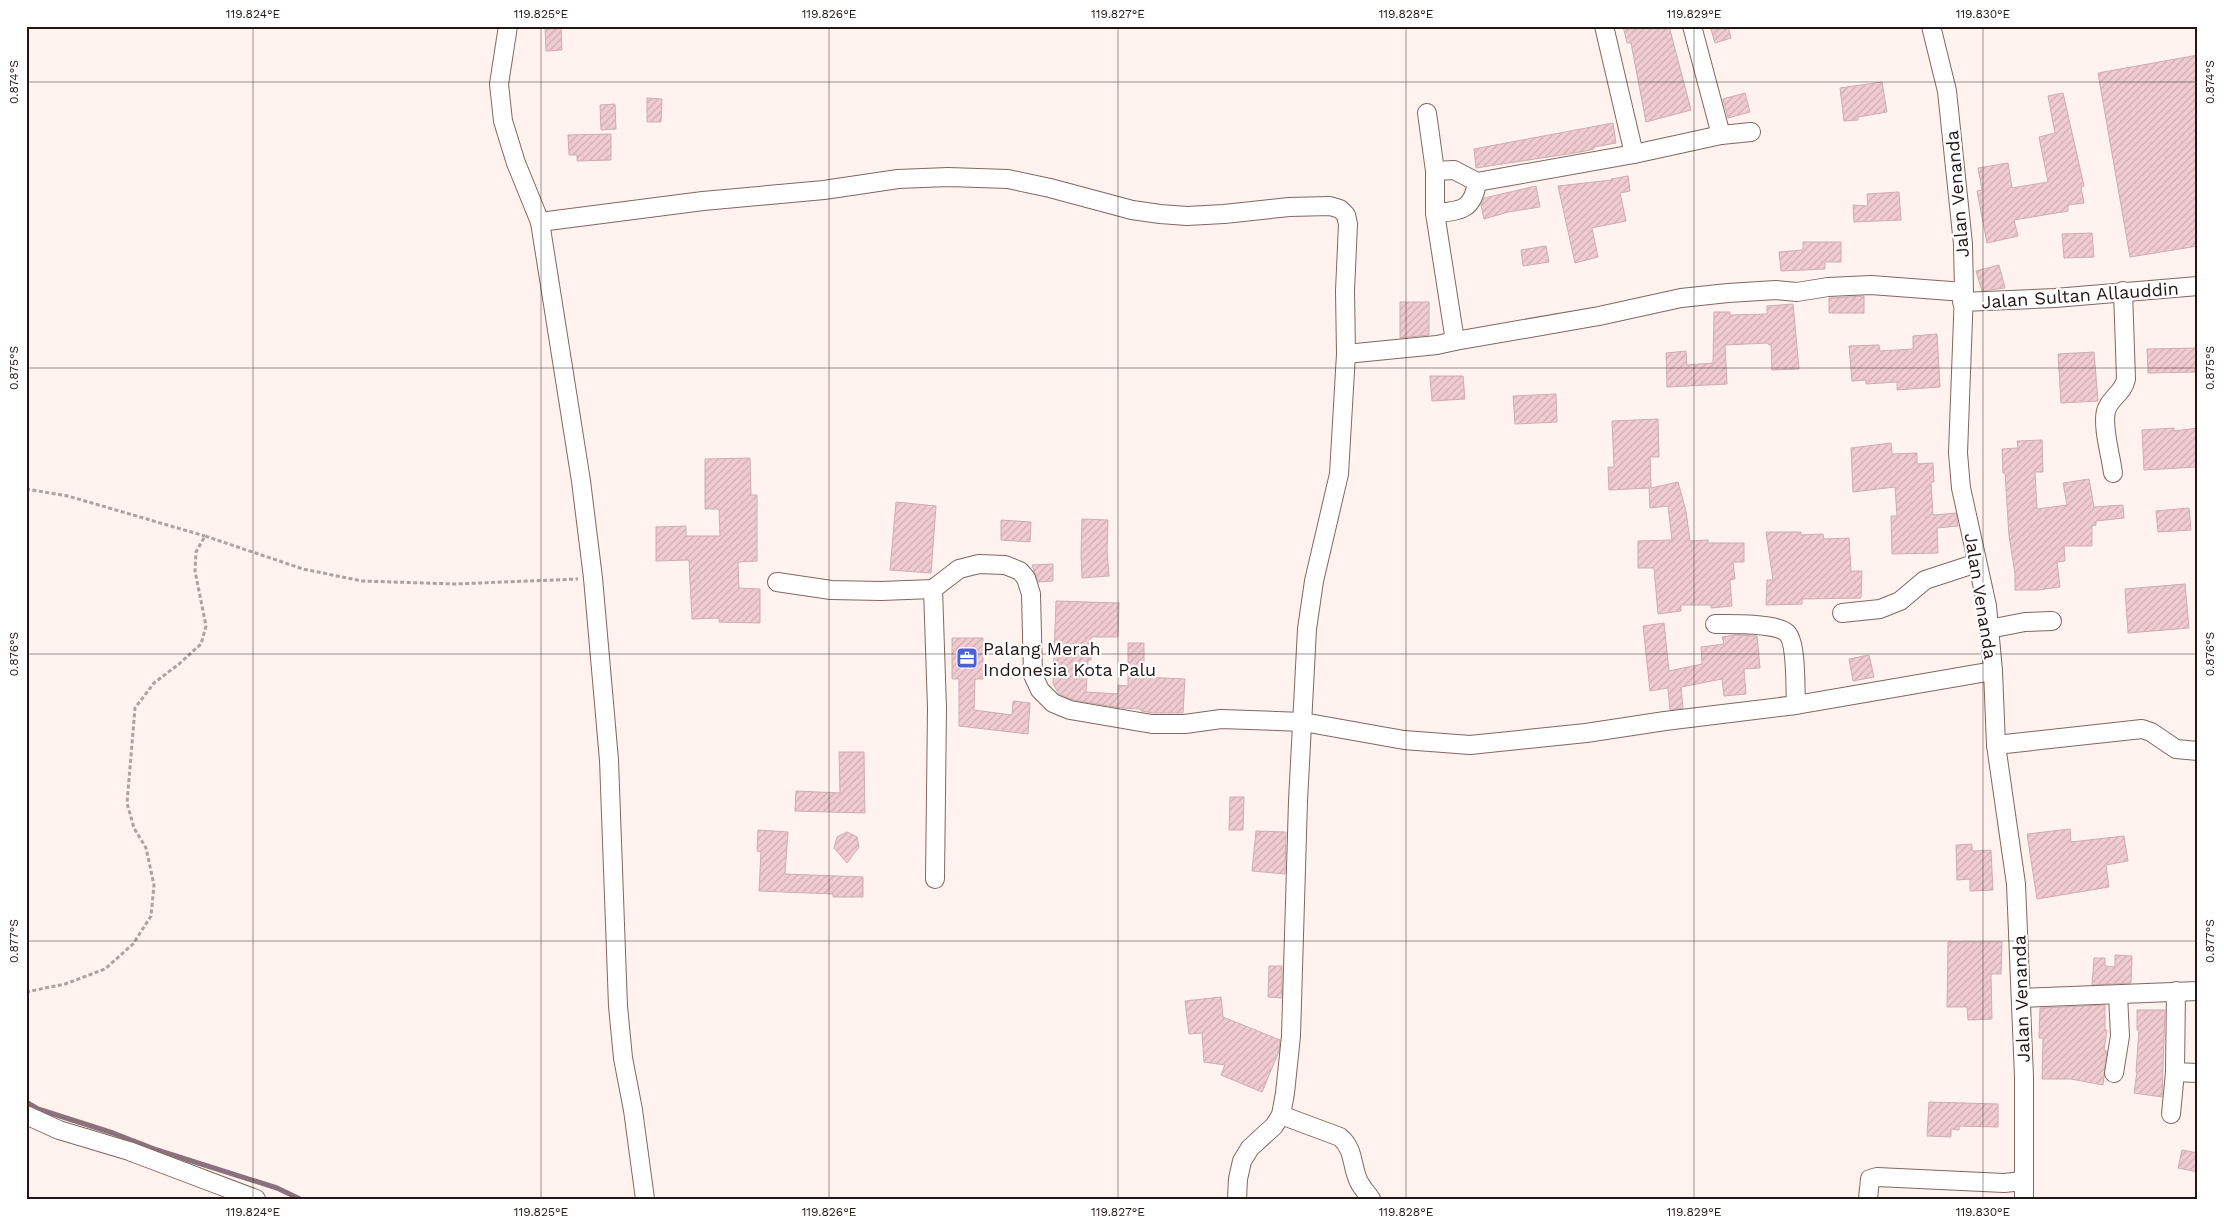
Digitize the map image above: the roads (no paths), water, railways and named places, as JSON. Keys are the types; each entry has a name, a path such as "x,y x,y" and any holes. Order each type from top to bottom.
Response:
{"street":[{"path":"508,26 499,84 503,121 516,163 540,222 576,445 593,578 609,760 618,1006 623,1058 634,1110 645,1199"},
{"path":"1604,26 1634,154"},
{"path":"1692,26 1721,134"},
{"name":"Jalan Venanda","path":"1931,26 1947,91 1960,207 1963,297 1958,452 1962,488 1990,629 1996,745 2016,884 2022,998 2024,1199"},
{"path":"1427,113 1435,171 1436,213 1454,341"},
{"path":"1435,171 1454,170 1477,182 1634,154 1721,134 1751,132"},
{"path":"540,222 703,201 824,190 898,179 948,177 1008,179 1132,210 1160,214 1187,216 1289,207 1330,206 1340,209 1346,215 1348,224 1345,291 1346,354 1339,474 1314,582 1307,629 1298,801 1291,1036 1281,1116 1274,1126 1250,1148 1242,1161 1238,1179 1237,1199"},
{"path":"1436,213 1453,211 1469,205 1475,196 1477,182"},
{"name":"Jalan Sultan Allauddin","path":"1346,354 1437,344 1599,316 1682,298 1728,293 1776,290 1797,292 1828,287 1871,285 1963,297 2055,298 2198,286"},
{"path":"2114,473 2105,424 2106,410 2113,399 2124,388 2126,379 2123,291"},
{"path":"1842,613 1880,609 1900,601 1925,580 1977,562"},
{"path":"776,582 831,590 933,590 959,569 979,564 1005,565 1020,570 1026,578 1031,594 1033,674 1040,690 1052,703 1070,710 1152,724 1185,724 1221,719 1303,722 1404,740 1470,745 1586,733 1796,705 1993,671"},
{"path":"933,590 937,708 934,879"},
{"path":"1990,629 2014,624 2052,621"},
{"path":"1716,624 1741,623 1777,629 1787,633 1792,642 1796,705"},
{"path":"1996,745 2142,729 2151,732 2176,749 2198,752"},
{"path":"2170,1114 2175,1072 2176,991"},
{"path":"2022,998 2198,991"},
{"path":"2114,1073 2120,1036 2118,994"},
{"path":"2175,1072 2198,1073"},
{"path":"26,1115 59,1130 129,1151 224,1194 256,1199"},
{"path":"1281,1116 1340,1137 1347,1143 1352,1153 1358,1181 1370,1199"},
{"path":"1868,1199 1870,1179 1877,1177 2003,1191 2023,1181"}],"waterway":[{"path":"26,1102 38,1109 113,1133 157,1150 277,1188 300,1199"}],"place":[{"name":"Palang Merah Indonesia Kota Palu","path":"967,658"}]}
